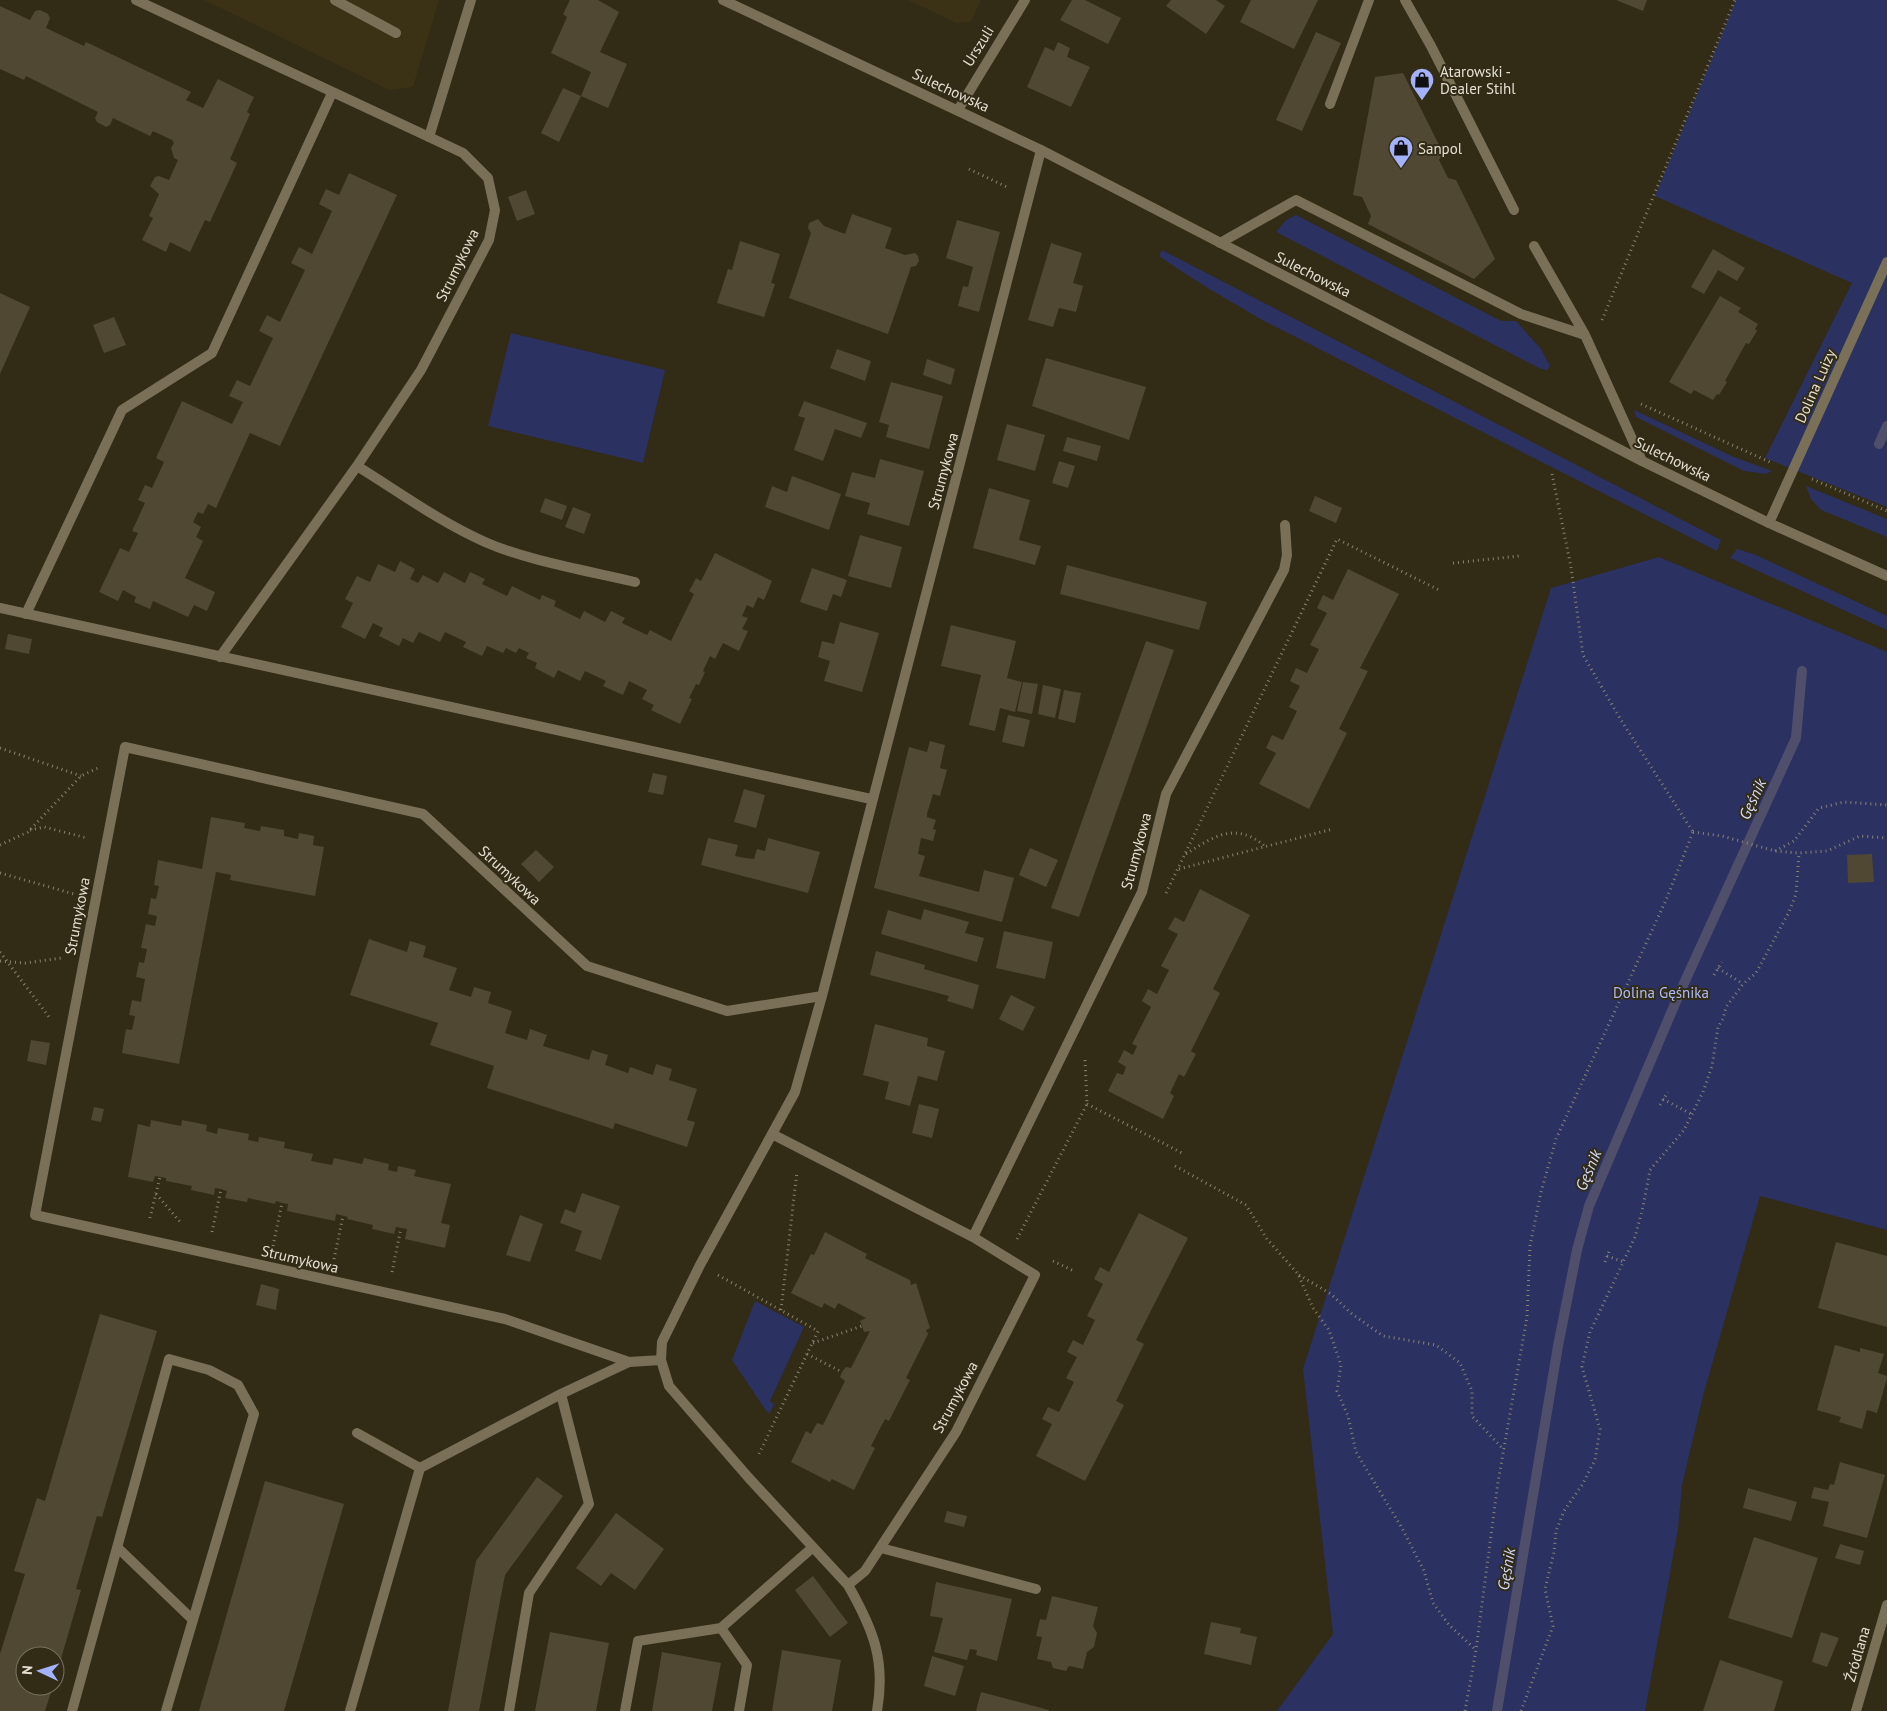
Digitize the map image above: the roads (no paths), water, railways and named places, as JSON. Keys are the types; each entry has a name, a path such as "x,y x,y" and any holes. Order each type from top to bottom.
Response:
{"street":[{"name":"Strumykowa","path":"136,0 462,153 488,178 495,210 489,240 421,370 357,466 220,657"},
{"path":"335,0 396,33"},
{"path":"429,137 471,0"},
{"name":"Sulechowska","path":"723,0 1041,150 1642,461 1769,523 1887,576"},
{"name":"Urszuli","path":"958,110 1025,0"},
{"path":"1330,104 1370,0"},
{"path":"1405,0 1431,46 1514,210"},
{"path":"26,614 122,410 212,353 332,93"},
{"name":"Strumykowa","path":"877,1711 880,1690 877,1646 867,1619 848,1586 748,1477 669,1386 661,1360 662,1342 700,1265 794,1092 822,996 1041,150"},
{"path":"1220,243 1296,200 1521,314 1585,335"},
{"path":"1534,246 1585,335 1642,461"},
{"name":"Dolina Luizy","path":"1769,523 1887,262"},
{"path":"357,466 450,525 486,543 544,560 636,582"},
{"name":"Strumykowa","path":"973,1237 1142,892 1166,794 1284,570 1287,555 1285,525"},
{"path":"0,608 872,800"},
{"name":"Strumykowa","path":"661,1360 629,1362 506,1320 35,1215 125,747 423,814 587,966 727,1011 822,996"},
{"name":"Strumykowa","path":"772,1134 973,1237 1035,1275 956,1432 865,1571 848,1586"},
{"path":"72,1711 169,1359 209,1370 238,1385 254,1414 166,1711"},
{"path":"350,1711 420,1468 561,1394 629,1362"},
{"path":"509,1711 529,1593 588,1504 561,1394"},
{"path":"357,1433 420,1468"},
{"path":"118,1548 193,1620"},
{"path":"625,1711 638,1641 721,1628 812,1548"},
{"path":"880,1548 1036,1589"},
{"name":"Źródlana","path":"1856,1711 1887,1605"},
{"path":"721,1628 747,1666 739,1711"}],"waterway":[{"name":"Gęśnik","path":"1879,444 1887,426"},
{"name":"Gęśnik","path":"1497,1711 1558,1346 1577,1250 1589,1206 1680,992 1796,738 1802,671"}],"place":[{"name":"Atarowski - Dealer Stihl","path":"1422,101"},
{"name":"Sanpol","path":"1401,169"}],"park label":[{"name":"Dolina Gęśnika","path":"1661,992"}]}
